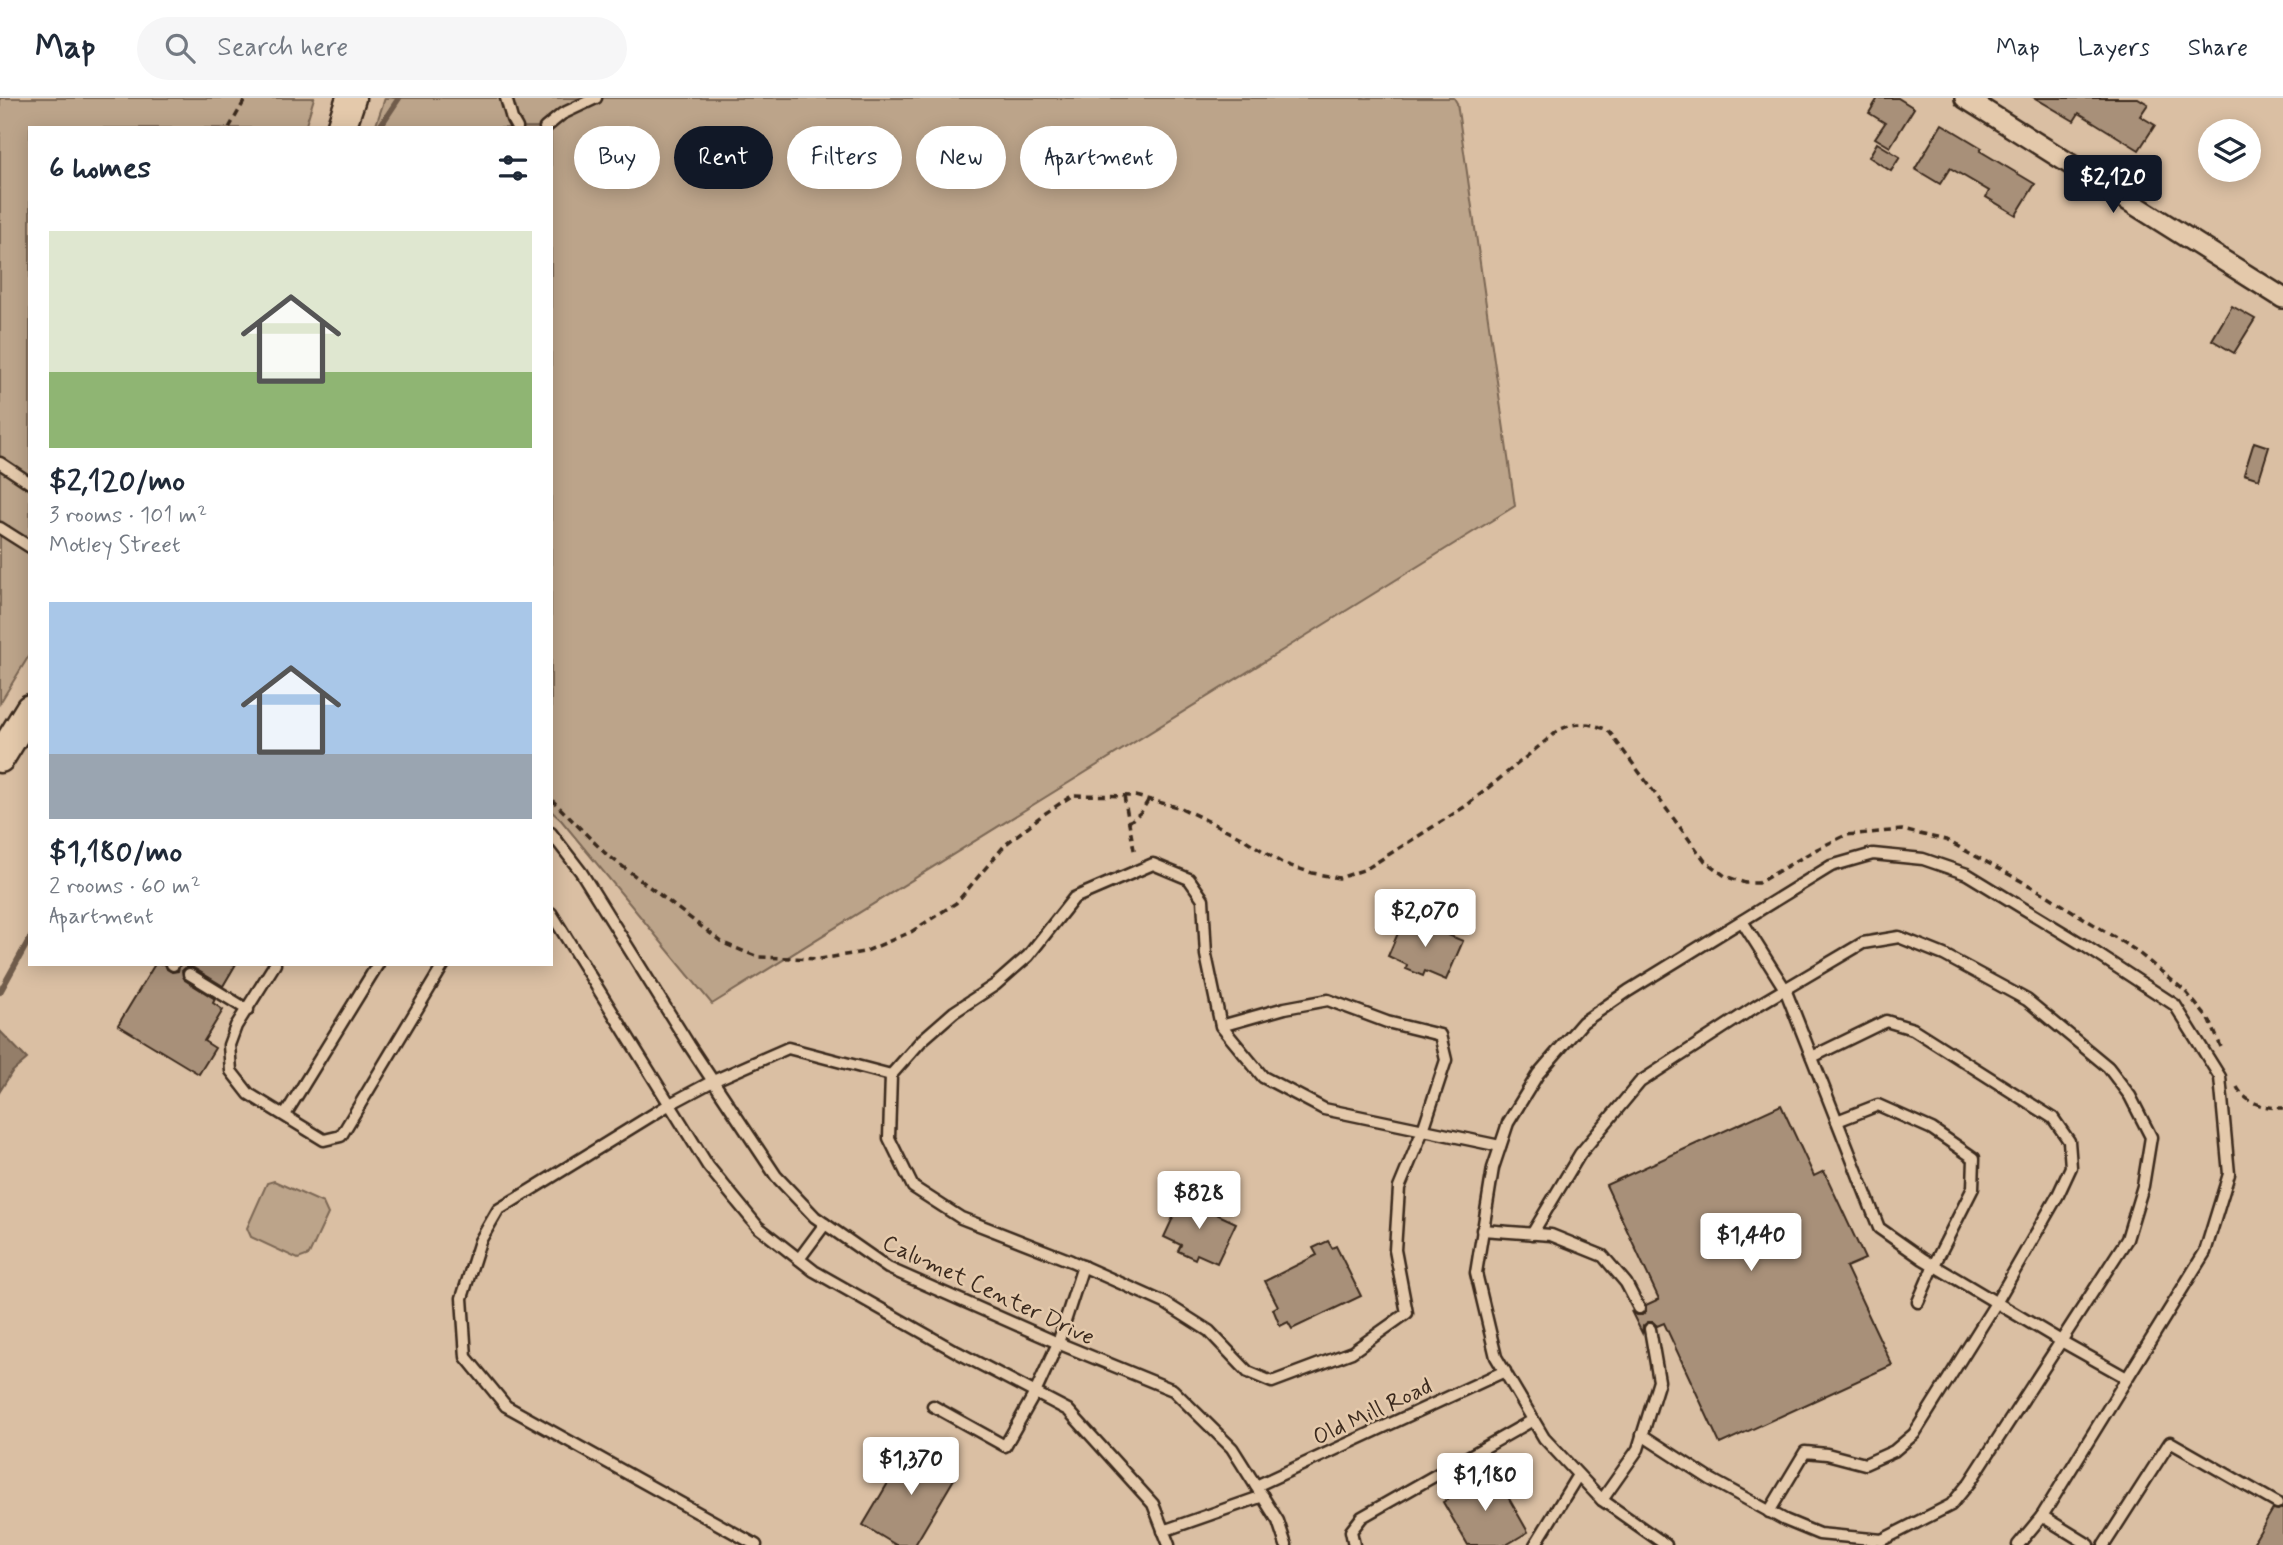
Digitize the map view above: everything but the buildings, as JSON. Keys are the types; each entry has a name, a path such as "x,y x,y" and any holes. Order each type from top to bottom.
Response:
{"street":[{"path":"342,126 351,98"},
{"path":"1965,98 2283,298"},
{"path":"0,758 28,712"}],"lane":[{"path":"506,98 516,126"},
{"path":"547,126 562,114 596,98"},
{"path":"0,463 28,481"},
{"path":"0,528 28,546"},
{"name":"Calumet Center Drive","path":"553,836 581,872 776,1176 815,1217 888,1268 1173,1390 1232,1448 1279,1521 1286,1545"},
{"path":"1666,1545 1602,1500 1544,1438 1496,1357 1476,1273 1493,1168 1508,1123 1538,1074 1583,1022 1628,991 1831,866 1873,855 1923,859 1966,874 2085,946 2175,1005 2220,1077 2229,1174 2205,1252 2042,1516 2018,1545"},
{"path":"1221,1026 1285,1008 1328,1000 1387,1022 1440,1035 1446,1060 1423,1130 1399,1188 1395,1250 1407,1313 1352,1352 1272,1382 1248,1373 1209,1331 1165,1303 1083,1266 961,1218 913,1186 888,1138 891,1075 922,1040 954,1012 995,985 1028,956 1074,898 1153,864 1189,879 1203,899 1206,955 1221,1026 1263,1077 1324,1109 1423,1130 1500,1146"},
{"path":"553,915 708,1166 758,1227 814,1271 1068,1410 1153,1504 1169,1545"},
{"path":"1742,921 1785,989 1880,1228 1996,1303 2127,1378"},
{"path":"1532,1234 1580,1154 1640,1082 1785,989 1863,943 1899,937 1944,955 2027,1000 2108,1068 2130,1096 2151,1137 2143,1185 2127,1239 1970,1482 1951,1505 1882,1540 1819,1534 1769,1512 1710,1479 1642,1435"},
{"path":"274,966 236,1026 229,1045 231,1071 249,1094 324,1140 341,1136 443,966"},
{"path":"285,1115 377,966"},
{"path":"189,974 248,1010"},
{"path":"1769,1512 1805,1452 1827,1454 1865,1464 1894,1451 1914,1434 1996,1303 2058,1195 2071,1167 2069,1141 2053,1118 1913,1029 1886,1021 1812,1057"},
{"path":"756,1545 506,1406 466,1357 462,1298 480,1241 498,1210 670,1104 713,1081 788,1048 891,1075"},
{"path":"1837,1121 1878,1105 1932,1129 1974,1158 1973,1188 1934,1265 1919,1303"},
{"path":"799,1259 825,1224"},
{"path":"1482,1230 1551,1235 1603,1255 1626,1283 1639,1308"},
{"path":"933,1406 1004,1446 1035,1393 1058,1343 1083,1266"},
{"path":"1602,1500 1638,1449 1659,1381 1650,1329"},
{"name":"Old Mill Road","path":"1256,1486 1505,1371"},
{"path":"1354,1545 1351,1531 1362,1517 1533,1420"},
{"path":"2104,1545 2170,1442 2277,1503"},
{"path":"1535,1545 1578,1475"},
{"path":"1163,1531 1263,1496"},
{"path":"2042,1516 2089,1545"}],"path":[{"path":"230,126 246,98"},
{"path":"553,801 604,853 723,943 758,957 820,959 864,952 911,932 957,903 1005,845 1073,795 1149,799 1181,808 1239,836 1282,863 1339,878 1366,869 1466,806 1559,730 1572,723 1592,723 1608,730 1705,861 1725,876 1745,883 1758,883 1846,835 1902,830 1946,839 2045,894 2134,950 2185,990 2210,1021 2224,1056"},
{"path":"1124,796 1139,870"},
{"path":"1128,823 1141,812 1149,799"},
{"path":"2234,1080 2241,1094 2250,1101 2267,1108 2283,1108"}],"shaded area":[{"path":"0,98 314,98 306,126 28,126 28,657 0,703"},
{"path":"385,98 1454,98 1457,103 1515,506 712,1004 553,813 553,126 376,126"},
{"path":"0,1031 27,1059 12,1072 0,1091"},
{"path":"274,1181 323,1203 328,1214 309,1255 298,1259 251,1237 247,1228 267,1183"}],"waterway":[{"path":"380,126 399,98"},
{"path":"0,992 28,942"}]}
